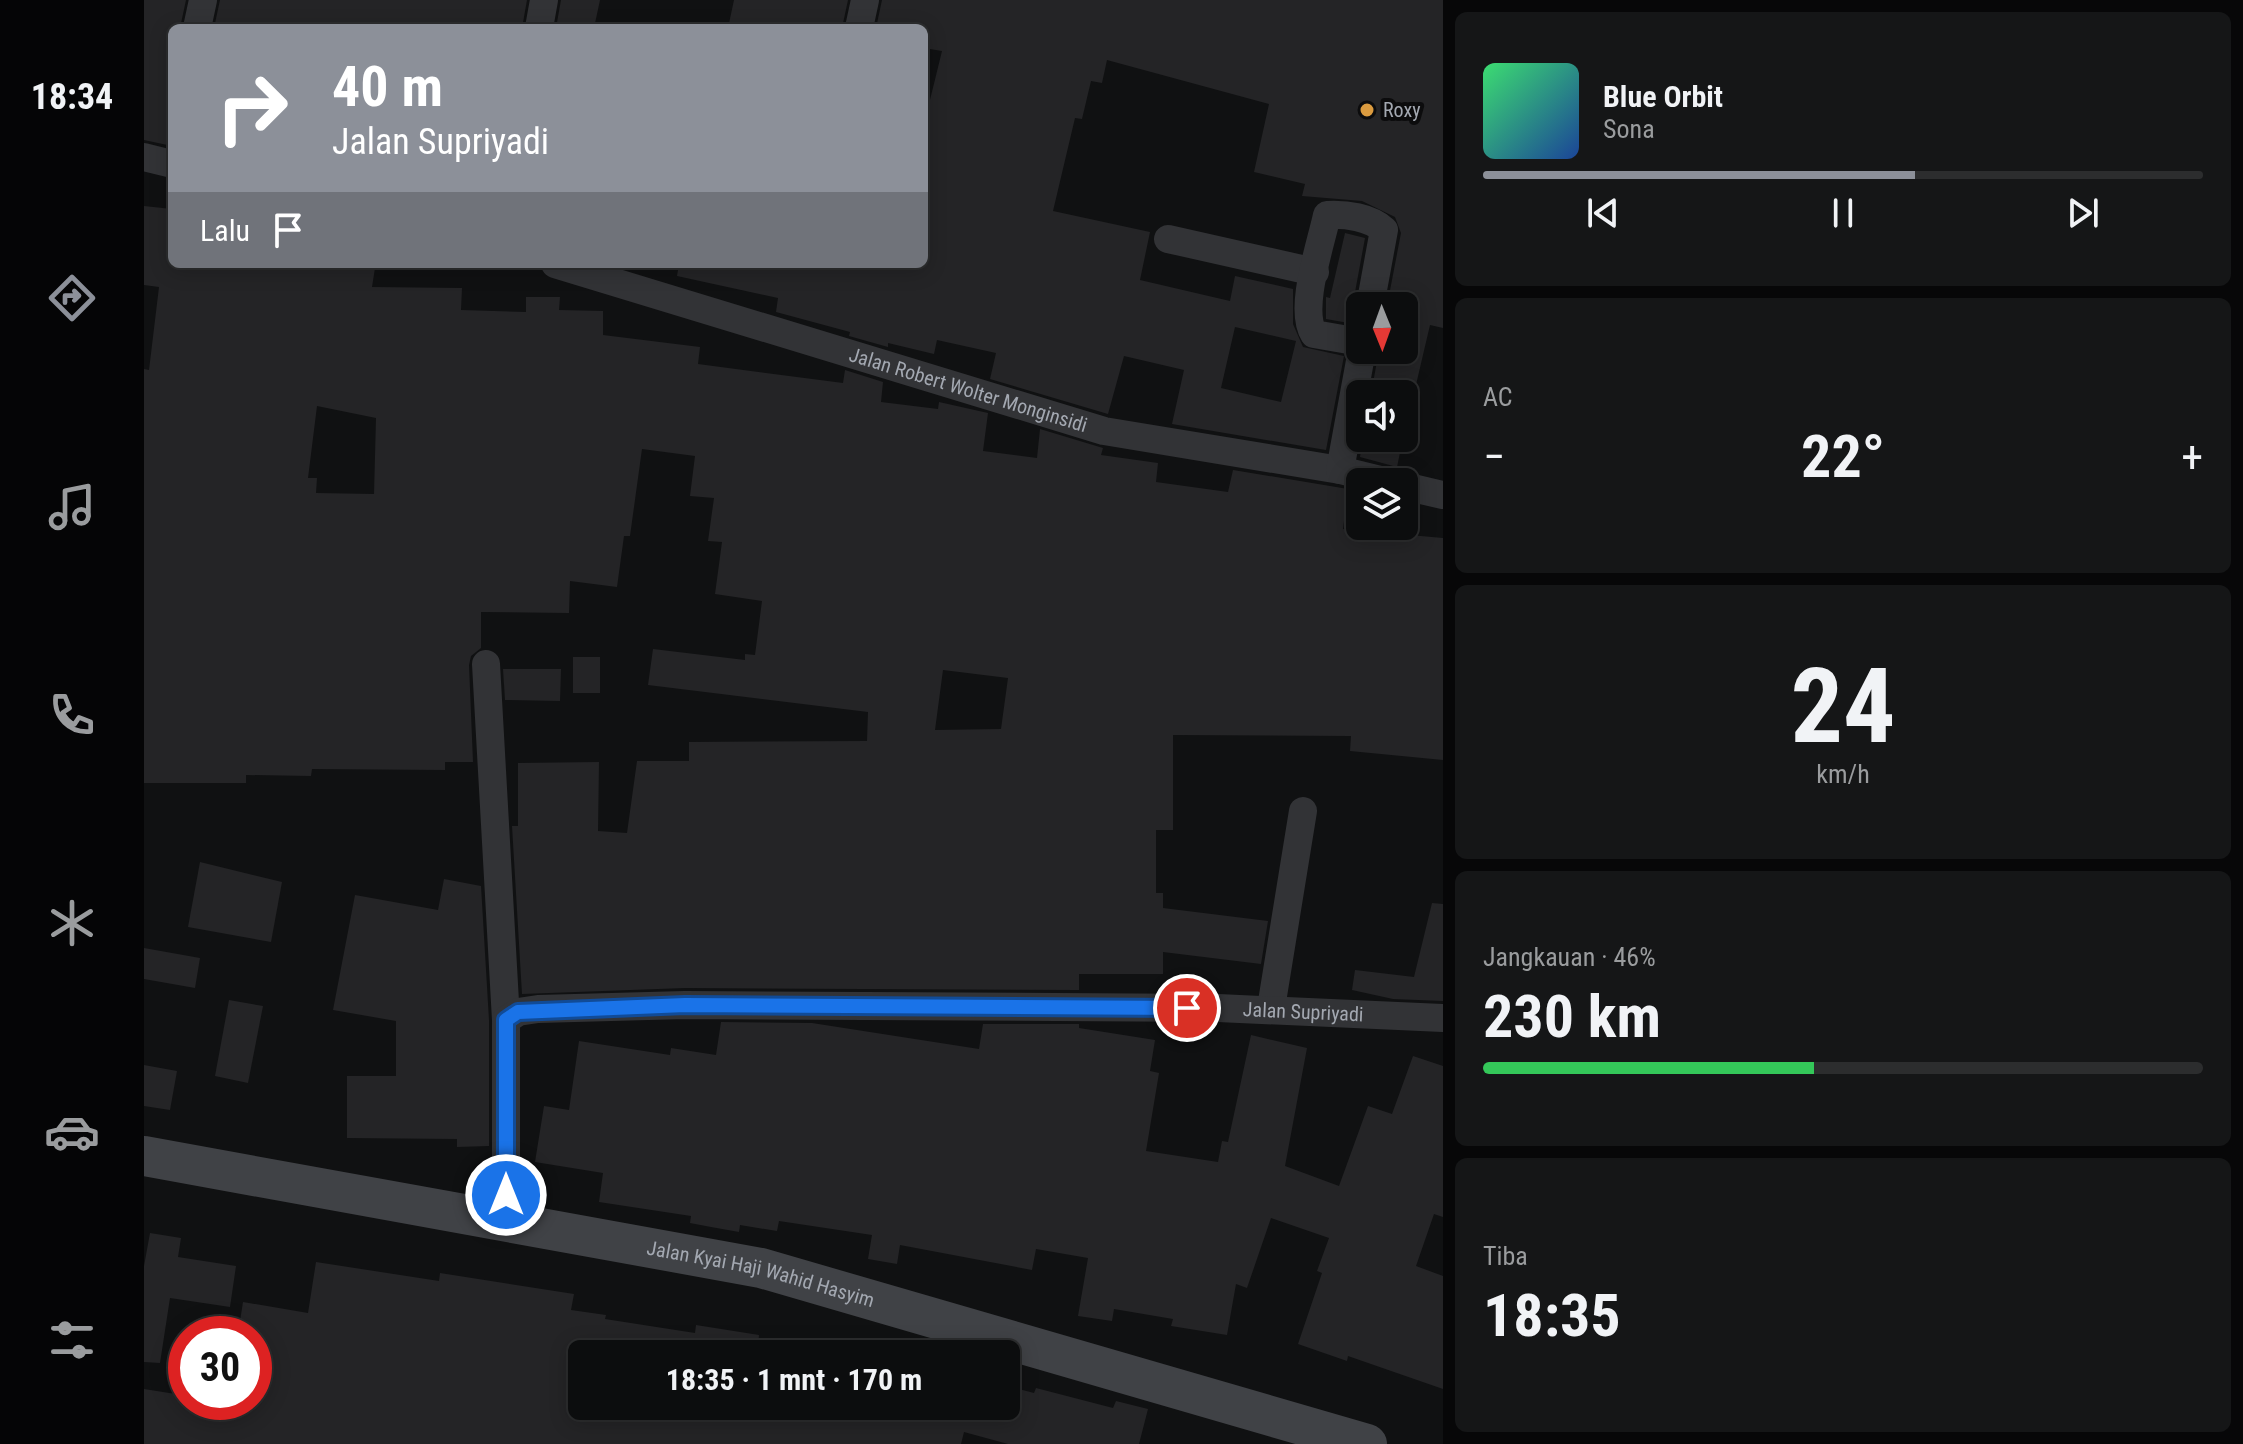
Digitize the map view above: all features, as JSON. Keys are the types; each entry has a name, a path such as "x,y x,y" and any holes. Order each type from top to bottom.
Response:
{"main road":[{"name":"Jalan Kyai Haji Wahid Hasyim","path":"145,1160 761,1268 1367,1444"}],"street":[{"path":"198,24 203,0"},
{"path":"540,24 544,0"},
{"path":"860,24 865,0"},
{"path":"1346,340 1314,334 1309,326 1307,310 1327,215 1343,215 1377,223 1384,230 1373,292"},
{"path":"1168,239 1315,272"},
{"name":"Jalan Robert Wolter Monginsidi","path":"568,268 1104,431 1346,471"},
{"path":"1340,470 1359,364"},
{"path":"1418,489 1443,495"},
{"path":"486,664 506,1020 506,1224"},
{"path":"1271,1008 1303,811"},
{"name":"Jalan Supriyadi","path":"506,1020 518,1012 538,1009 685,1005 1271,1008 1443,1018"}],"building":[{"path":"144,0 186,0 181,24 168,24 168,145 144,140"},
{"path":"220,0 527,0 523,24 215,24"},
{"path":"561,0 600,0 595,24 557,24"},
{"path":"734,0 848,0 843,24 729,24"},
{"path":"882,0 1443,0 1443,328 1430,325 1417,380 1374,380 1376,364 1418,364 1418,292 1390,292 1401,233 1395,217 1362,201 1302,196 1305,184 1254,172 1269,104 1107,60 1102,83 1091,81 1082,119 1075,118 1053,211 1150,232 1140,280 1230,301 1235,276 1293,289 1293,324 1303,347 1344,356 1326,450 1172,424 1184,370 1124,356 1108,414 990,379 996,353 937,340 934,354 888,343 888,347 849,336 850,332 776,312 778,298 677,276 678,268 928,268 928,108 942,51 928,49 928,24 877,24","holes":["1235,327 1296,341 1281,402 1221,388"]},
{"path":"144,206 168,209 168,268 375,268 372,287 462,288 461,310 526,312 526,297 560,297 559,310 603,311 603,335 700,347 698,364 843,383 845,370 883,382 881,402 938,409 939,402 988,413 983,451 1037,458 1040,429 1103,448 1101,455 1158,463 1156,482 1228,492 1233,470 1346,489 1343,529 1346,529 1346,540 1418,540 1418,536 1443,538 1443,760 1350,751 1351,736 1173,735 1173,830 1156,830 1156,893 1163,893 1163,908 1268,921 1261,964 1163,952 1163,974 1079,974 1079,990 685,988 522,994 512,826 518,826 518,763 599,762 598,831 627,833 637,761 689,761 689,742 867,741 868,712 648,685 653,649 745,660 745,654 755,655 762,601 715,594 722,542 708,541 714,498 690,496 695,456 642,449 630,536 624,536 617,587 570,581 569,613 481,612 481,648 471,656 469,665 473,762 445,762 445,770 312,769 311,776 246,775 246,783 144,783 144,369 149,370 159,287 144,285","holes":["317,406 376,418 374,494 316,493 317,478 308,478","943,670 1008,678 1001,729 935,730"]},
{"path":"1345,233 1365,238 1355,292 1346,292 1346,323 1326,319 1326,297 1330,298"},
{"path":"1361,452 1400,452 1397,467 1360,457"},
{"path":"573,657 600,657 600,693 573,693"},
{"path":"503,669 561,669 560,701 505,700"},
{"path":"200,862 282,882 271,942 188,927"},
{"path":"444,879 481,886 489,1020 489,1146 457,1147 457,1139 347,1138 347,1076 396,1076 396,1021 333,1010 355,895 438,910"},
{"path":"1432,903 1443,904 1443,1001 1393,999 1352,990 1355,970 1414,977"},
{"path":"144,948 200,958 195,988 144,979"},
{"path":"229,1000 263,1006 248,1083 215,1076"},
{"path":"721,1022 812,1023 979,1049 983,1024 1079,1024 1079,1028 1155,1040 1150,1071 1159,1073 1146,1151 1218,1162 1222,1141 1228,1142 1251,1035 1307,1048 1285,1166 1339,1186 1368,1106 1392,1114 1413,1056 1443,1066 1443,1217 1434,1214 1416,1266 1443,1276 1443,1389 1348,1356 1347,1361 1298,1344 1322,1273 1317,1271 1329,1238 1271,1218 1247,1288 1236,1284 1227,1335 1171,1326 1173,1319 1114,1309 1112,1321 1078,1316 1088,1258 1036,1249 1032,1270 900,1245 897,1264 868,1259 872,1235 779,1221 777,1231 740,1225 739,1232 690,1223 691,1216 599,1202 603,1173 535,1162 544,1106 569,1110 579,1041 670,1055 671,1048 716,1055"},
{"path":"144,1065 177,1071 170,1110 144,1106"},
{"path":"150,1233 181,1238 178,1257 236,1266 230,1307 170,1298 160,1363 144,1362 144,1266"},
{"path":"316,1262 439,1281 440,1273 574,1294 571,1310 606,1315 605,1319 695,1333 696,1325 759,1335 759,1340 568,1340 568,1420 1020,1420 1020,1389 1034,1393 1036,1388 1113,1408 1116,1401 1148,1409 1139,1444 1008,1444 964,1432 961,1444 144,1444 144,1389 168,1393 168,1420 272,1420 272,1316 241,1316 243,1302 308,1313"}],"place":[{"name":"Roxy","path":"1367,110"}],"route":[{"path":"506,1195 506,1020 518,1012 685,1005 1187,1008"}]}
